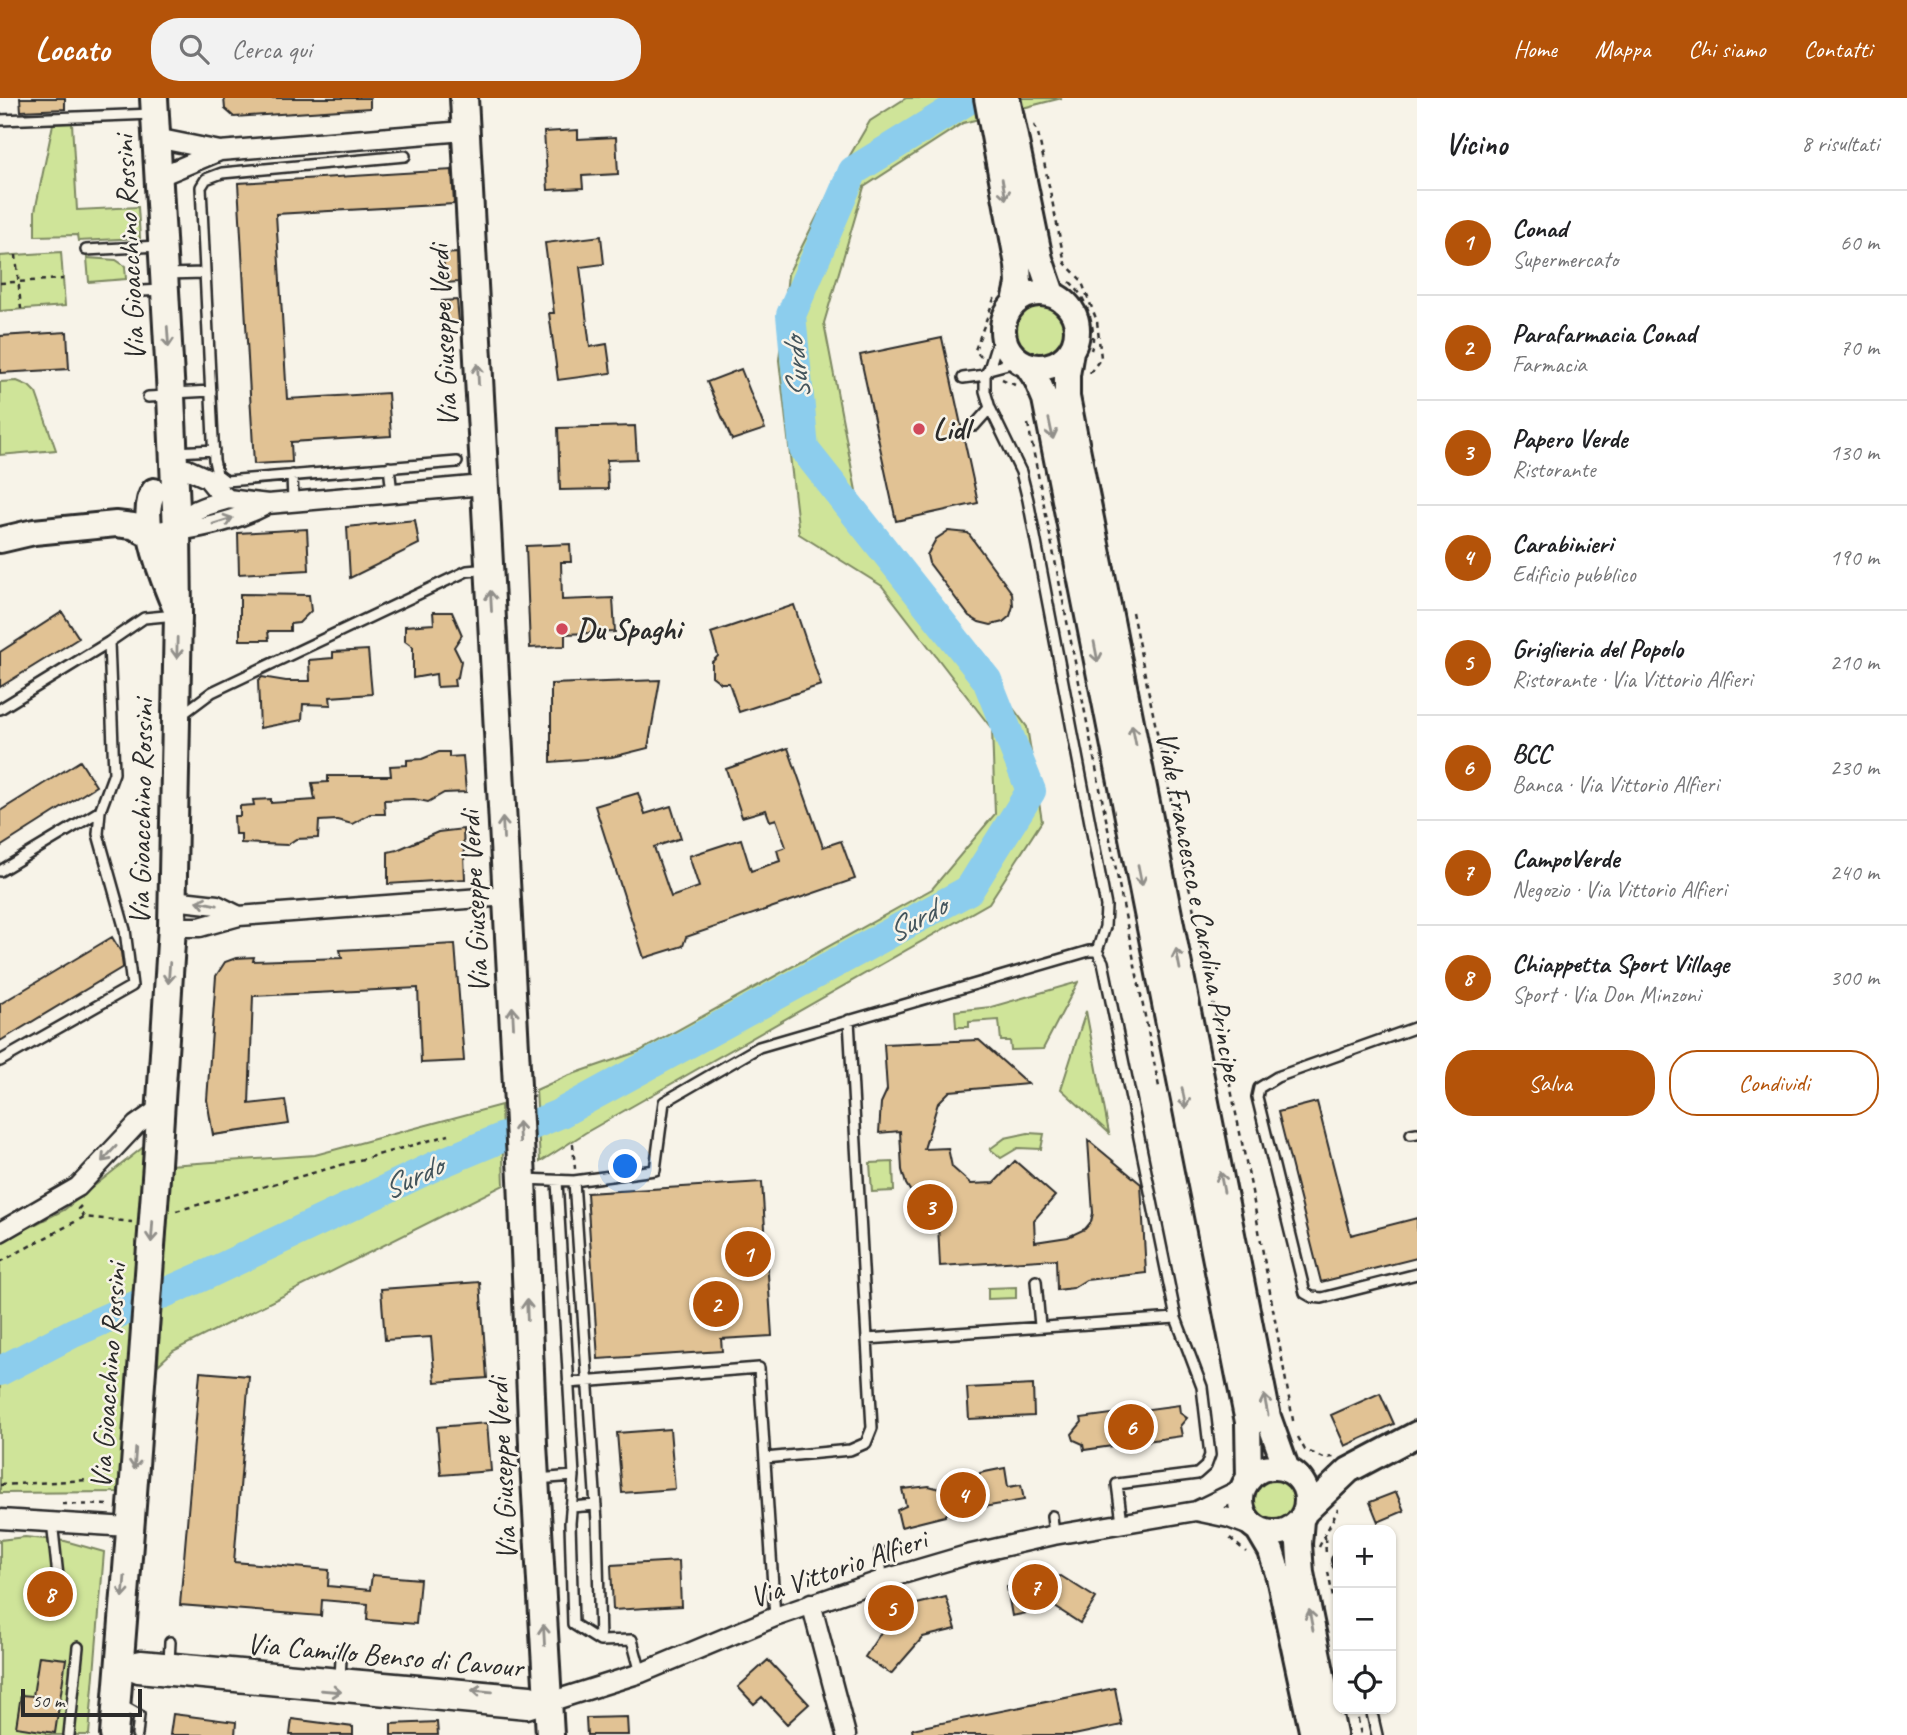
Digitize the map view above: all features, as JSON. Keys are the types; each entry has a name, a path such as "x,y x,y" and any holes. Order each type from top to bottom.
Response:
{"main road":[{"name":"Via Giuseppe Verdi","path":"464,98 522,1179 535,1479 551,1735"},
{"name":"Via Gioacchino Rossini","path":"114,1735 122,1526 133,1493 173,900 177,531 174,460 164,395 157,285 162,246 155,117"}],"street":[{"path":"1002,327 1005,297 1020,284 1005,110"},
{"name":"Viale Francesco e Carolina Principe","path":"1005,110 1040,259 1052,295 1068,305 1076,323 1077,332 1067,375 1070,411 1268,1418 1291,1472 1306,1490 1299,1544 1301,1573 1334,1735"},
{"path":"155,117 220,151"},
{"path":"158,177 220,151 464,131"},
{"path":"1005,297 1032,293 1052,295"},
{"name":"Viale Francesco e Carolina Principe","path":"1002,327 1006,346 1037,380 1045,399 1248,1422 1246,1483 1242,1507 1245,1516 1258,1529 1270,1551 1279,1577 1313,1735"},
{"path":"1023,363 1047,366 1056,363 1071,351"},
{"path":"92,526 145,499 162,485 174,460 207,478 228,499"},
{"path":"177,531 189,512 228,499 268,504 484,485"},
{"path":"154,491 150,497 151,536 163,582 178,614"},
{"path":"0,540 34,532 116,524 134,526 151,536 213,524 252,513 268,504"},
{"path":"172,927 200,927 239,916 507,896"},
{"path":"173,900 217,905 239,916"},
{"path":"0,1232 78,1187 136,1125 160,1108"},
{"path":"1258,1529 1276,1533 1294,1528 1303,1515 1349,1470 1417,1434"},
{"path":"1246,1483 1257,1472 1267,1468 1291,1472 1349,1470"},
{"name":"Via Vittorio Alfieri","path":"1196,1511 1246,1483"},
{"name":"Via Vittorio Alfieri","path":"548,1703 641,1673 811,1603 967,1555 1054,1535 1196,1511 1229,1518 1258,1529"},
{"path":"0,1519 56,1513 122,1526"},
{"path":"811,1603 846,1735"},
{"name":"Via Camillo Benso di Cavour","path":"118,1665 141,1660 340,1678 366,1687"},
{"name":"Via Camillo Benso di Cavour","path":"118,1665 138,1673 455,1695 530,1695 548,1703"}],"lane":[{"path":"0,120 155,117"},
{"path":"302,144 304,166"},
{"path":"405,156 222,173 206,179 201,187 217,474 226,481 457,463"},
{"path":"86,250 162,246"},
{"path":"157,285 205,273"},
{"path":"1002,327 987,372 985,391 990,408 1021,472 1028,500 1106,906 1105,928 1097,951 1105,967 1176,1318 1202,1387 1210,1455 1206,1466 1197,1474 1117,1484 1122,1522"},
{"path":"963,378 1023,363"},
{"path":"164,395 211,391"},
{"path":"974,426 990,408"},
{"path":"174,460 214,450"},
{"path":"389,467 392,493"},
{"path":"292,475 293,501"},
{"path":"176,719 224,686 467,571 489,569"},
{"path":"0,709 144,618 178,614"},
{"path":"0,1061 132,986 125,930 98,834 100,811 114,773 109,642"},
{"path":"0,871 100,811"},
{"path":"522,1179 575,1180 655,1170 662,1108 668,1099 759,1047 1081,952 1097,951"},
{"path":"765,1458 850,1450 866,1443 872,1428 849,1020"},
{"path":"1417,1027 1277,1077 1259,1088 1257,1097 1305,1293 1322,1298 1417,1274"},
{"path":"575,1180 596,1505 600,1641"},
{"path":"556,1181 574,1476 571,1507 573,1624 600,1641 632,1640 641,1673"},
{"path":"1037,1281 1040,1326"},
{"path":"867,1339 1176,1318"},
{"path":"568,1383 759,1368 775,1617"},
{"path":"535,1479 574,1476"},
{"path":"571,1507 596,1505"},
{"path":"56,1513 61,1604"},
{"path":"1052,1516 1054,1535"},
{"path":"880,1552 882,1580"},
{"path":"169,1663 170,1642"},
{"path":"69,1735 78,1647"},
{"path":"340,1678 341,1659"},
{"path":"116,1701 139,1715 137,1735"},
{"path":"1372,1714 1377,1735"}],"path":[{"path":"1005,110 1038,134 1065,263 1081,280 1097,321 1101,358 1083,383"},
{"path":"16,255 21,309"},
{"path":"0,283 63,279"},
{"path":"1005,297 975,350 987,372 1013,383 1021,392"},
{"path":"1027,419 1160,1093"},
{"path":"1132,611 1251,1186 1295,1430 1305,1450 1324,1458 1343,1456 1349,1470"},
{"path":"175,1211 449,1135"},
{"path":"573,1144 575,1180"},
{"path":"0,1262 84,1217 135,1222"},
{"path":"0,1485 88,1479"},
{"path":"56,1513 116,1505 122,1526"},
{"path":"1221,1531 1248,1553"},
{"path":"1325,1537 1327,1558"},
{"path":"1328,1568 1333,1596"},
{"path":"1357,1714 1361,1735"}],"green space":[{"path":"906,98 1062,98 963,123 864,187 824,323 857,496 1027,727 1042,821 989,903 585,1133 540,1162 536,1090 567,1076 640,1051 932,889 995,814 992,729 882,586 799,534 779,360 788,274 835,181 870,121"},
{"path":"72,123 77,210 138,207 140,238 78,241 77,235 35,236 35,211 53,124"},
{"path":"61,252 65,306 0,311 0,256"},
{"path":"87,258 116,260 125,266 126,279 89,282"},
{"path":"1040,304 1057,312 1065,329 1057,346 1040,354 1023,346 1015,329 1023,312"},
{"path":"17,381 29,386 36,393 56,450 0,455 0,382"},
{"path":"1078,982 1043,1049 1011,1050 1010,1041 1001,1041 999,1020 969,1022 969,1027 956,1027 955,1011 991,1007"},
{"path":"1086,1011 1109,1133 1061,1089"},
{"path":"501,1105 504,1185 173,1351 158,1365 169,1165 315,1155"},
{"path":"1028,1133 1044,1134 1041,1149 1018,1148 1001,1158 990,1149 1005,1138"},
{"path":"151,1141 119,1492 0,1493 0,1242 64,1210"},
{"path":"893,1162 894,1191 872,1192 870,1163"},
{"path":"1016,1287 1016,1298 988,1299 988,1288"},
{"path":"1273,1474 1282,1475 1290,1481 1296,1489 1296,1507 1290,1515 1282,1521 1273,1522 1264,1521 1256,1515 1250,1507 1249,1498 1250,1489 1256,1481 1264,1475"},
{"path":"25,1537 65,1541 104,1552 89,1735 0,1735 0,1540"}],"building":[{"path":"20,98 65,98 65,109 21,111"},
{"path":"224,98 370,98 370,108 234,117 225,109"},
{"path":"578,130 578,139 616,137 618,174 582,176 583,188 548,190 544,132"},
{"path":"452,170 454,204 276,214 287,399 388,393 391,436 291,442 292,462 254,464 238,183"},
{"path":"601,236 604,264 580,267 590,347 607,344 611,373 558,380 549,313 554,313 545,243"},
{"path":"457,253 458,282 445,283 443,254"},
{"path":"457,300 459,322 443,323 442,301"},
{"path":"67,332 69,369 0,373 0,336"},
{"name":"Lidl","path":"942,338 978,503 896,521 860,355"},
{"path":"741,369 765,429 732,440 707,382"},
{"path":"635,426 637,459 607,460 608,489 560,490 558,428"},
{"path":"415,520 419,544 350,578 347,527"},
{"path":"307,529 309,570 239,574 238,533"},
{"path":"948,531 968,533 1012,593 1013,606 1010,616 1003,622 991,625 969,616 929,563 927,555 936,539"},
{"path":"570,544 571,562 561,562 562,600 613,598 615,632 565,634 565,646 530,648 526,546"},
{"path":"240,594 309,595 311,611 299,623 290,624 290,631 268,631 269,640 240,640"},
{"path":"794,605 821,685 739,712 729,683 721,683 712,676 712,662 718,656 711,633"},
{"path":"62,612 79,638 0,687 0,652"},
{"path":"433,612 452,612 462,635 454,647 461,661 458,677 454,679 455,686 437,687 436,674 413,678 413,647 405,641 405,626 434,624"},
{"path":"368,650 372,694 330,697 331,705 303,704 302,720 260,728 258,681 262,677 310,681 309,660 333,658 333,652"},
{"path":"660,680 648,748 612,757 551,762 551,684"},
{"path":"788,748 823,847 841,841 855,879 686,937 683,946 644,958 595,806 638,793 645,814 671,806 681,838 654,847 671,897 699,887 689,856 741,839 751,871 780,861 777,850 786,847 776,819 770,821 766,810 742,817 726,769"},
{"path":"439,752 449,752 449,757 463,756 466,792 444,793 428,802 414,799 384,800 385,814 370,814 352,824 337,820 319,821 318,838 296,839 287,845 241,843 241,834 235,834 234,816 240,816 240,806 254,805 253,800 271,799 271,803 315,800 312,783 328,782 328,776 391,776 390,766 407,765 407,760 422,759"},
{"path":"80,761 96,786 0,847 0,811"},
{"path":"463,829 465,879 388,884 388,852 438,832"},
{"path":"112,937 121,952 123,967 0,1041 0,1004"},
{"path":"455,944 464,1061 421,1063 418,988 253,996 249,1104 285,1100 289,1124 213,1135 207,1100 216,976 225,962 254,957 253,961 342,958 340,950"},
{"path":"979,1040 1028,1084 950,1091 938,1103 924,1149 948,1148 952,1167 971,1184 994,1183 1015,1161 1055,1196 1034,1220 1035,1242 1068,1237 1085,1229 1091,1222 1093,1213 1088,1140 1141,1184 1146,1273 1086,1280 1073,1288 1057,1290 1056,1259 940,1266 938,1225 921,1208 906,1184 902,1170 900,1131 879,1133 881,1103 887,1090 884,1044"},
{"path":"1317,1102 1351,1235 1417,1218 1417,1258 1321,1282 1278,1112"},
{"path":"762,1182 772,1336 721,1339 722,1351 598,1359 587,1193"},
{"path":"480,1282 487,1378 435,1382 431,1337 385,1340 381,1289"},
{"path":"200,1372 249,1376 234,1562 329,1570 328,1586 370,1590 372,1575 420,1579 416,1624 367,1620 368,1604 322,1600 321,1616 180,1605"},
{"path":"1033,1385 1034,1416 969,1419 967,1388"},
{"path":"1380,1393 1394,1424 1345,1446 1331,1415"},
{"path":"1179,1405 1180,1413 1187,1418 1180,1426 1182,1436 1084,1450 1083,1444 1074,1440 1072,1434 1082,1422 1081,1418"},
{"path":"487,1423 491,1471 441,1475 437,1427"},
{"path":"670,1429 675,1489 622,1493 617,1433"},
{"path":"1005,1468 1008,1487 1021,1485 1024,1500 978,1508 976,1506 960,1515 962,1512 948,1512 945,1516 901,1527 897,1510 906,1506 902,1489 929,1486 963,1495 965,1504 980,1473"},
{"path":"1396,1492 1404,1511 1378,1522 1370,1502"},
{"path":"679,1561 681,1606 613,1610 611,1565"},
{"path":"1061,1576 1096,1598 1080,1623 1055,1607 1012,1616 1007,1587"},
{"path":"946,1597 956,1629 923,1637 891,1674 865,1657 896,1609"},
{"path":"39,1656 66,1659 55,1733 16,1727 21,1695 33,1696"},
{"path":"768,1660 809,1704 787,1724 762,1697 754,1704 738,1687"},
{"path":"1115,1688 1122,1725 1074,1735 913,1735 912,1729"},
{"path":"173,1714 236,1722 235,1735 170,1735"},
{"path":"627,1717 628,1735 587,1735 586,1718"},
{"path":"292,1719 353,1727 353,1735 290,1735"},
{"path":"437,1722 438,1735 391,1735 391,1724"}],"waterway":[{"name":"Surdo","path":"0,1371 73,1333 208,1274 439,1164 559,1114 969,890 1031,791 987,680 804,449 791,315 853,171 971,98"}],"place":[{"name":"Lidl","path":"919,429"},
{"name":"Du Spaghi","path":"562,629"},
{"name":"Papero Verde","path":"930,1207"},
{"name":"Conad","path":"748,1254"},
{"name":"Parafarmacia Conad","path":"716,1304"},
{"name":"BCC","path":"1131,1427"},
{"name":"Carabinieri","path":"963,1495"},
{"name":"CampoVerde","path":"1035,1587"},
{"name":"Chiappetta Sport Village","path":"50,1594"},
{"name":"Griglieria del Popolo","path":"891,1608"}]}
